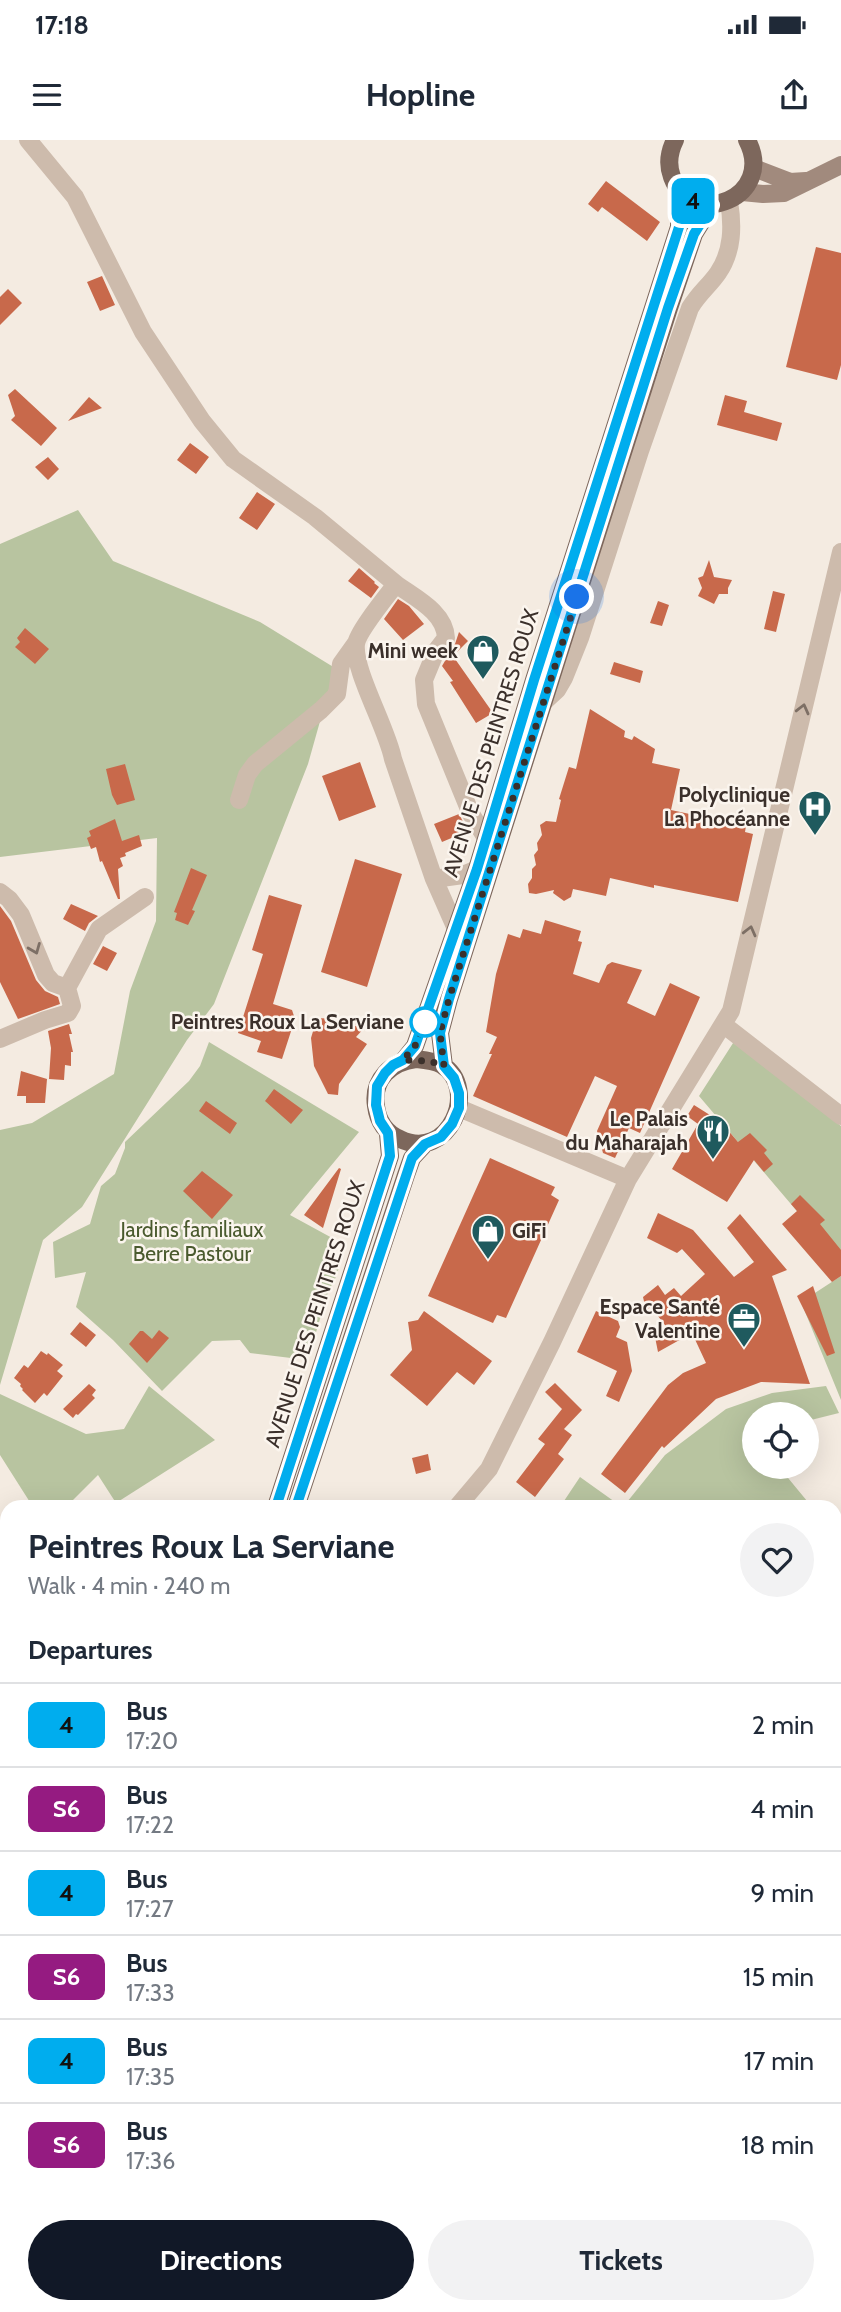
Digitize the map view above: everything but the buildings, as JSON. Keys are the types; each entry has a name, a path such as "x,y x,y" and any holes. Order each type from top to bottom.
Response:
{"main road":[{"path":"675,140 668,160 670,172 680,192 695,202 728,200 750,181 754,167 752,150 747,140"},
{"name":"AVENUE DES PEINTRES ROUX","path":"403,1060 415,1046 477,869 534,680 679,227 680,192"},
{"name":"AVENUE DES PEINTRES ROUX","path":"444,1066 440,1033 449,999 668,308 694,234 728,200"},
{"path":"403,1060 430,1061 444,1066 454,1078 459,1093 459,1108 452,1124 441,1137 425,1144 405,1142 388,1133 380,1121 376,1105 377,1086 385,1073 403,1060"},
{"name":"AVENUE DES PEINTRES ROUX","path":"278,1500 390,1156 388,1133"},
{"name":"AVENUE DES PEINTRES ROUX","path":"298,1500 412,1158 425,1144"}],"street":[{"path":"28,140 75,197 143,332 202,421 233,459 314,517 430,609 446,629 446,638 436,651 424,680 426,704 471,814 486,838"},
{"path":"754,167 790,182 810,181"},
{"path":"728,200 784,193 840,167"},
{"name":"AVENUE DES PEINTRES ROUX","path":"544,702 557,690 564,678 580,638 640,451 690,308 699,293 718,274 726,258 732,239 728,200"},
{"path":"463,1500 489,1469 628,1179 731,1012 841,552"},
{"path":"239,800 247,775 256,764 337,694 341,664 396,584"},
{"path":"356,643 363,677 390,742 393,759 434,879 456,929"},
{"path":"434,879 463,875 477,869"},
{"path":"0,892 21,915 46,975 54,983 67,988"},
{"path":"0,1039 68,1013 72,1006 67,988 99,929 145,897"},
{"path":"724,1025 841,1116"},
{"path":"459,1108 628,1179"}],"green space":[{"path":"78,510 113,561 260,622 335,668 308,764 214,1004 187,1040 82,1207 43,1240 0,1385 0,1130 32,1123 114,1074 130,991 156,921 157,838 0,857 0,544"},
{"path":"735,1040 841,1126 841,1263 699,1096"},
{"name":"Jardins familiaux Berre Pastour","path":"209,1042 359,1132 290,1215 334,1239 331,1247 341,1258 314,1339 291,1358 250,1353 240,1340 212,1341 162,1391 113,1340 76,1307 86,1272 55,1278 53,1242 90,1224 101,1186 115,1174 125,1142 189,1081 200,1066"},
{"path":"841,1276 841,1400 801,1302"},
{"path":"149,1386 215,1440 121,1500 114,1500 98,1475 73,1500 29,1500 0,1455 0,1394 86,1434 124,1429"},
{"path":"826,1386 839,1413 819,1418 819,1402 746,1402 772,1393"},
{"path":"742,1403 742,1479 789,1479 806,1500 629,1500 665,1455 726,1409"},
{"path":"580,1477 612,1500 565,1500"}],"bus line":[{"name":"4","path":"278,1500 390,1156 388,1133 380,1121 376,1105 377,1086 385,1073 403,1060 415,1046 435,993 477,869 534,680 679,227 680,192 695,202 712,205 694,234 668,308 440,1033 444,1066 454,1078 459,1093 459,1108 452,1124 441,1137 425,1144 412,1158 298,1500"}],"place":[{"name":"Mini week","path":"483,681"},
{"name":"Polyclinique La Phocéanne","path":"815,837"},
{"name":"Peintres Roux La Serviane","path":"425,1022"},
{"name":"Le Palais du Maharajah","path":"713,1161"},
{"name":"GiFi","path":"488,1261"},
{"name":"Espace Santé Valentine","path":"744,1349"}],"route":[{"path":"425,1022 415,1046 403,1060 430,1061 444,1066 440,1033 449,999 577,597"}]}
